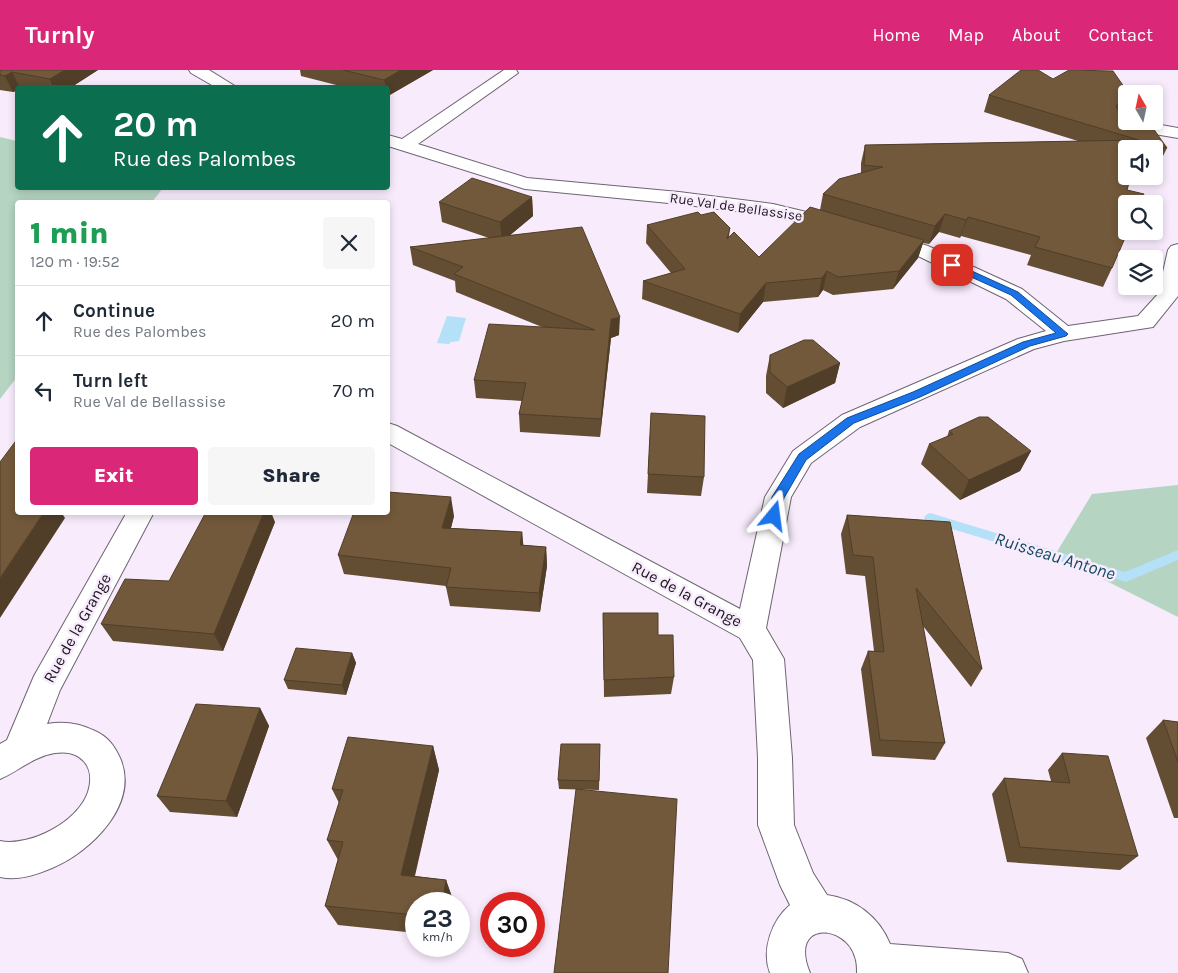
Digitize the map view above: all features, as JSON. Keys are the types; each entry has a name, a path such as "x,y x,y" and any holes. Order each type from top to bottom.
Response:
{"street":[{"path":"197,70 224,85"},
{"path":"396,143 510,73"},
{"path":"1160,130 1178,133"},
{"name":"Rue Val de Bellassise","path":"396,143 525,183 679,198 773,210 828,222 921,250 1014,294 1063,334"},
{"path":"751,629 778,497 802,457 851,421 1026,344 1063,334 1145,322 1168,295 1178,250"},
{"name":"Rue de la Grange","path":"390,433 751,629 768,659 775,758 776,825 799,885 817,912"},
{"name":"Rue de la Grange","path":"10,756 45,686 139,515"},
{"name":"Rue de la Grange","path":"0,859 6,861 30,858 54,849 75,836 92,818 103,798 107,779 105,762 96,749 83,740 65,737 44,739 10,756"},
{"path":"790,973 785,954 788,938 794,926 804,918 817,912 843,917 855,925 866,936 873,948 877,967 1008,973"}],"green space":[{"path":"0,137 15,141 15,190 161,190 154,200 15,200 15,380 0,399"},
{"path":"1178,485 1178,617 1055,555 1092,494"}],"water":[{"path":"447,316 466,318 459,341 449,344 437,343"}],"building":[{"path":"0,70 65,70 50,79 12,72 5,76 0,75"},
{"path":"343,70 401,70 384,80"},
{"path":"1021,70 1038,70 1053,79 1069,70 1113,71 1123,85 1118,85 1118,104 1116,107 1118,110 1118,130 1154,130 1161,140 1139,140 989,95"},
{"path":"1118,140 1118,185 1128,185 1127,190 1144,194 1118,195 1118,240 1124,240 1120,250 1118,250 1112,268 1035,247 1040,237 968,217 966,220 945,214 935,226 823,194 839,179 883,167 864,165 865,145"},
{"path":"472,178 532,197 500,222 439,202"},
{"path":"810,207 924,240 899,271 838,277 827,271 822,278 766,283 740,314 643,281 685,269 647,225 698,212 701,215 714,212 730,228 727,239 734,232 759,257"},
{"path":"582,227 620,317 611,319 601,419 519,414 526,383 474,380 489,324 595,330 454,274 463,267 410,247"},
{"path":"804,340 813,340 840,363 787,387 770,372 770,355"},
{"path":"651,413 705,416 704,477 648,474"},
{"path":"979,417 988,417 1031,451 969,480 929,444 953,434 949,431"},
{"path":"15,442 15,515 42,515 0,578 0,462"},
{"path":"390,492 451,497 442,528 522,532 520,545 546,547 539,593 446,587 451,568 338,555 353,515 390,515"},
{"path":"204,515 263,515 214,634 101,624 125,579 169,581"},
{"path":"847,515 950,522 982,669 916,588 945,743 880,740 868,651 884,652 873,557 853,555"},
{"path":"603,613 658,613 658,635 673,635 674,677 604,680"},
{"path":"296,648 352,653 342,685 284,680"},
{"path":"196,704 260,708 226,801 157,796"},
{"path":"1163,720 1178,722 1178,762"},
{"path":"348,737 433,746 401,875 446,880 444,892 405,892 405,914 325,906 343,842 327,840 343,790 332,789"},
{"path":"561,744 600,744 599,781 558,780"},
{"path":"1062,753 1108,756 1138,856 1020,847 1004,778 1070,783"},
{"path":"576,789 677,799 668,973 554,973"}],"waterway":[{"name":"Ruisseau Antone","path":"930,518 1126,577 1178,555"}],"route":[{"path":"774,516 778,497 802,457 851,421 977,368 1026,344 1063,334 1014,294 952,265"}]}
